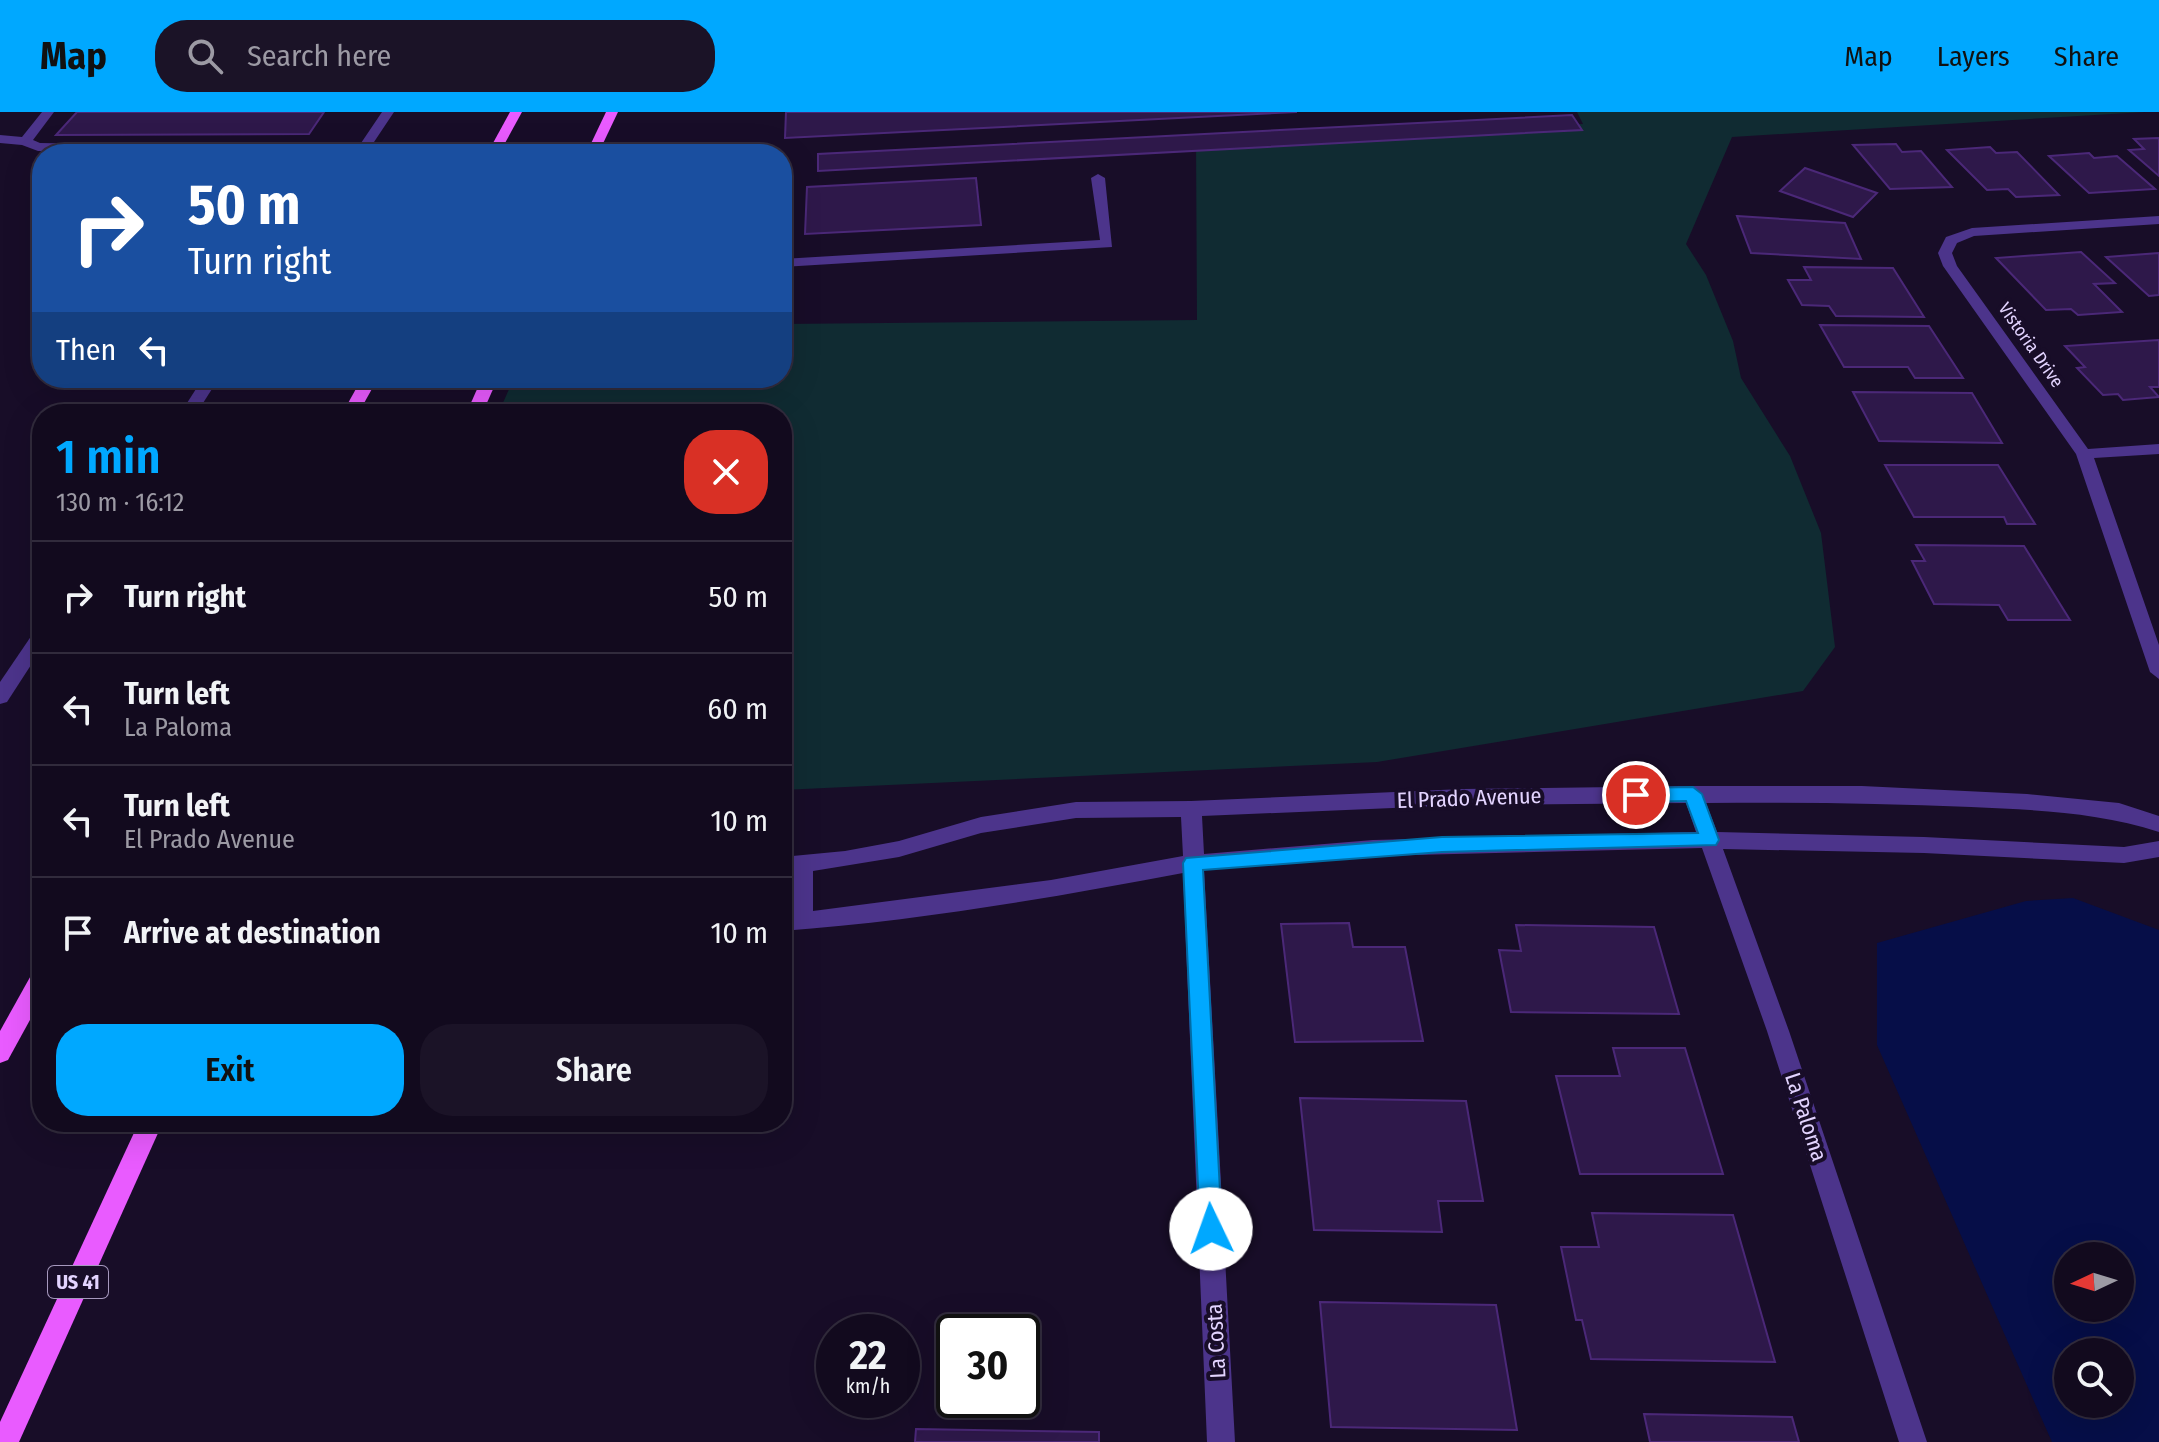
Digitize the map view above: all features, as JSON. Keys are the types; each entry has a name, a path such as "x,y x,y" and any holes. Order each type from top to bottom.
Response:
{"main road":[{"path":"498,144 516,112"},
{"path":"597,144 612,112"},
{"path":"0,1053 32,995"},
{"name":"US 41","path":"5,1442 146,1132"}],"street":[{"path":"25,141 48,112"},
{"path":"367,144 388,112"},
{"path":"0,139 32,144"},
{"path":"792,262 1107,244 1098,178"},
{"name":"Vistoria Drive","path":"2159,220 1972,232 1951,240 1945,248 1950,266 2084,454 2159,672"},
{"path":"2084,454 2159,449"},
{"path":"0,697 32,649"},
{"name":"La Paloma","path":"1693,794 1778,1031 1913,1442"},
{"name":"El Prado Avenue","path":"792,864 899,849 1028,815 1076,810 1191,809 1463,797 1862,794 2027,802 2119,811 2159,824"},
{"name":"La Costa","path":"1191,809 1221,1442"},
{"path":"792,864 792,921 1051,889 1193,863 1442,845 1710,840 1924,845 2124,855 2159,849"}],"green space":[{"path":"1577,112 2145,112 1732,137 1686,244 1706,275 1733,341 1741,378 1790,456 1821,533 1835,647 1803,691 1377,762 792,790 792,404 502,404 510,388 792,388 792,324 1197,320 1196,139 1583,124"}],"shaded area":[{"path":"2073,898 2159,930 2159,1442 2052,1442 1877,1045 1877,943 2026,901"}],"building":[{"path":"77,112 324,112 309,134 56,135"},
{"path":"786,112 1297,112 785,138"},
{"path":"1572,115 1582,130 818,171 818,154"},
{"path":"2159,138 2159,176 2129,150 2144,149 2134,139"},
{"path":"1896,144 1902,152 1921,151 1952,187 1890,189 1853,145"},
{"path":"1990,147 1996,153 2017,152 2059,195 2016,197 2008,189 1987,190 1947,150"},
{"path":"2089,153 2094,158 2117,156 2155,189 2089,193 2049,156"},
{"path":"1805,168 1877,193 1853,217 1780,191"},
{"path":"976,178 981,225 805,234 807,187"},
{"path":"1737,216 1845,223 1861,259 1751,253"},
{"path":"2081,252 2115,283 2094,284 2122,312 2078,315 2071,309 2046,310 1996,258"},
{"path":"2159,253 2159,295 2149,296 2106,257"},
{"path":"1804,267 1893,268 1924,317 1836,316 1829,306 1802,305 1788,280 1811,280"},
{"path":"1820,325 1929,326 1963,378 1915,378 1908,367 1844,367"},
{"path":"2159,340 2159,387 2150,387 2159,397 2123,400 2118,394 2103,395 2077,368 2085,367 2065,346"},
{"path":"1853,392 1972,393 2002,443 1879,441"},
{"path":"1885,465 1998,465 2035,524 2007,524 2004,517 1914,517"},
{"path":"1916,545 2024,546 2070,620 2008,620 1999,605 1934,604 1912,561 1925,561"},
{"path":"1349,923 1353,947 1405,947 1423,1041 1295,1042 1281,924"},
{"path":"1516,925 1654,927 1679,1014 1511,1012 1499,950 1521,951"},
{"path":"1613,1048 1685,1048 1723,1174 1580,1174 1556,1076 1620,1076"},
{"path":"1300,1098 1466,1101 1483,1201 1438,1201 1442,1232 1314,1230"},
{"path":"1592,1213 1733,1215 1775,1362 1591,1359 1582,1320 1576,1320 1561,1247 1599,1247"},
{"path":"1320,1302 1496,1305 1517,1430 1331,1427"},
{"path":"1644,1414 1792,1417 1799,1442 1650,1442"},
{"path":"916,1429 1099,1432 1099,1442 915,1442"}],"route":[{"path":"1211,1229 1193,863 1373,848 1710,840 1693,794 1636,795"}]}
